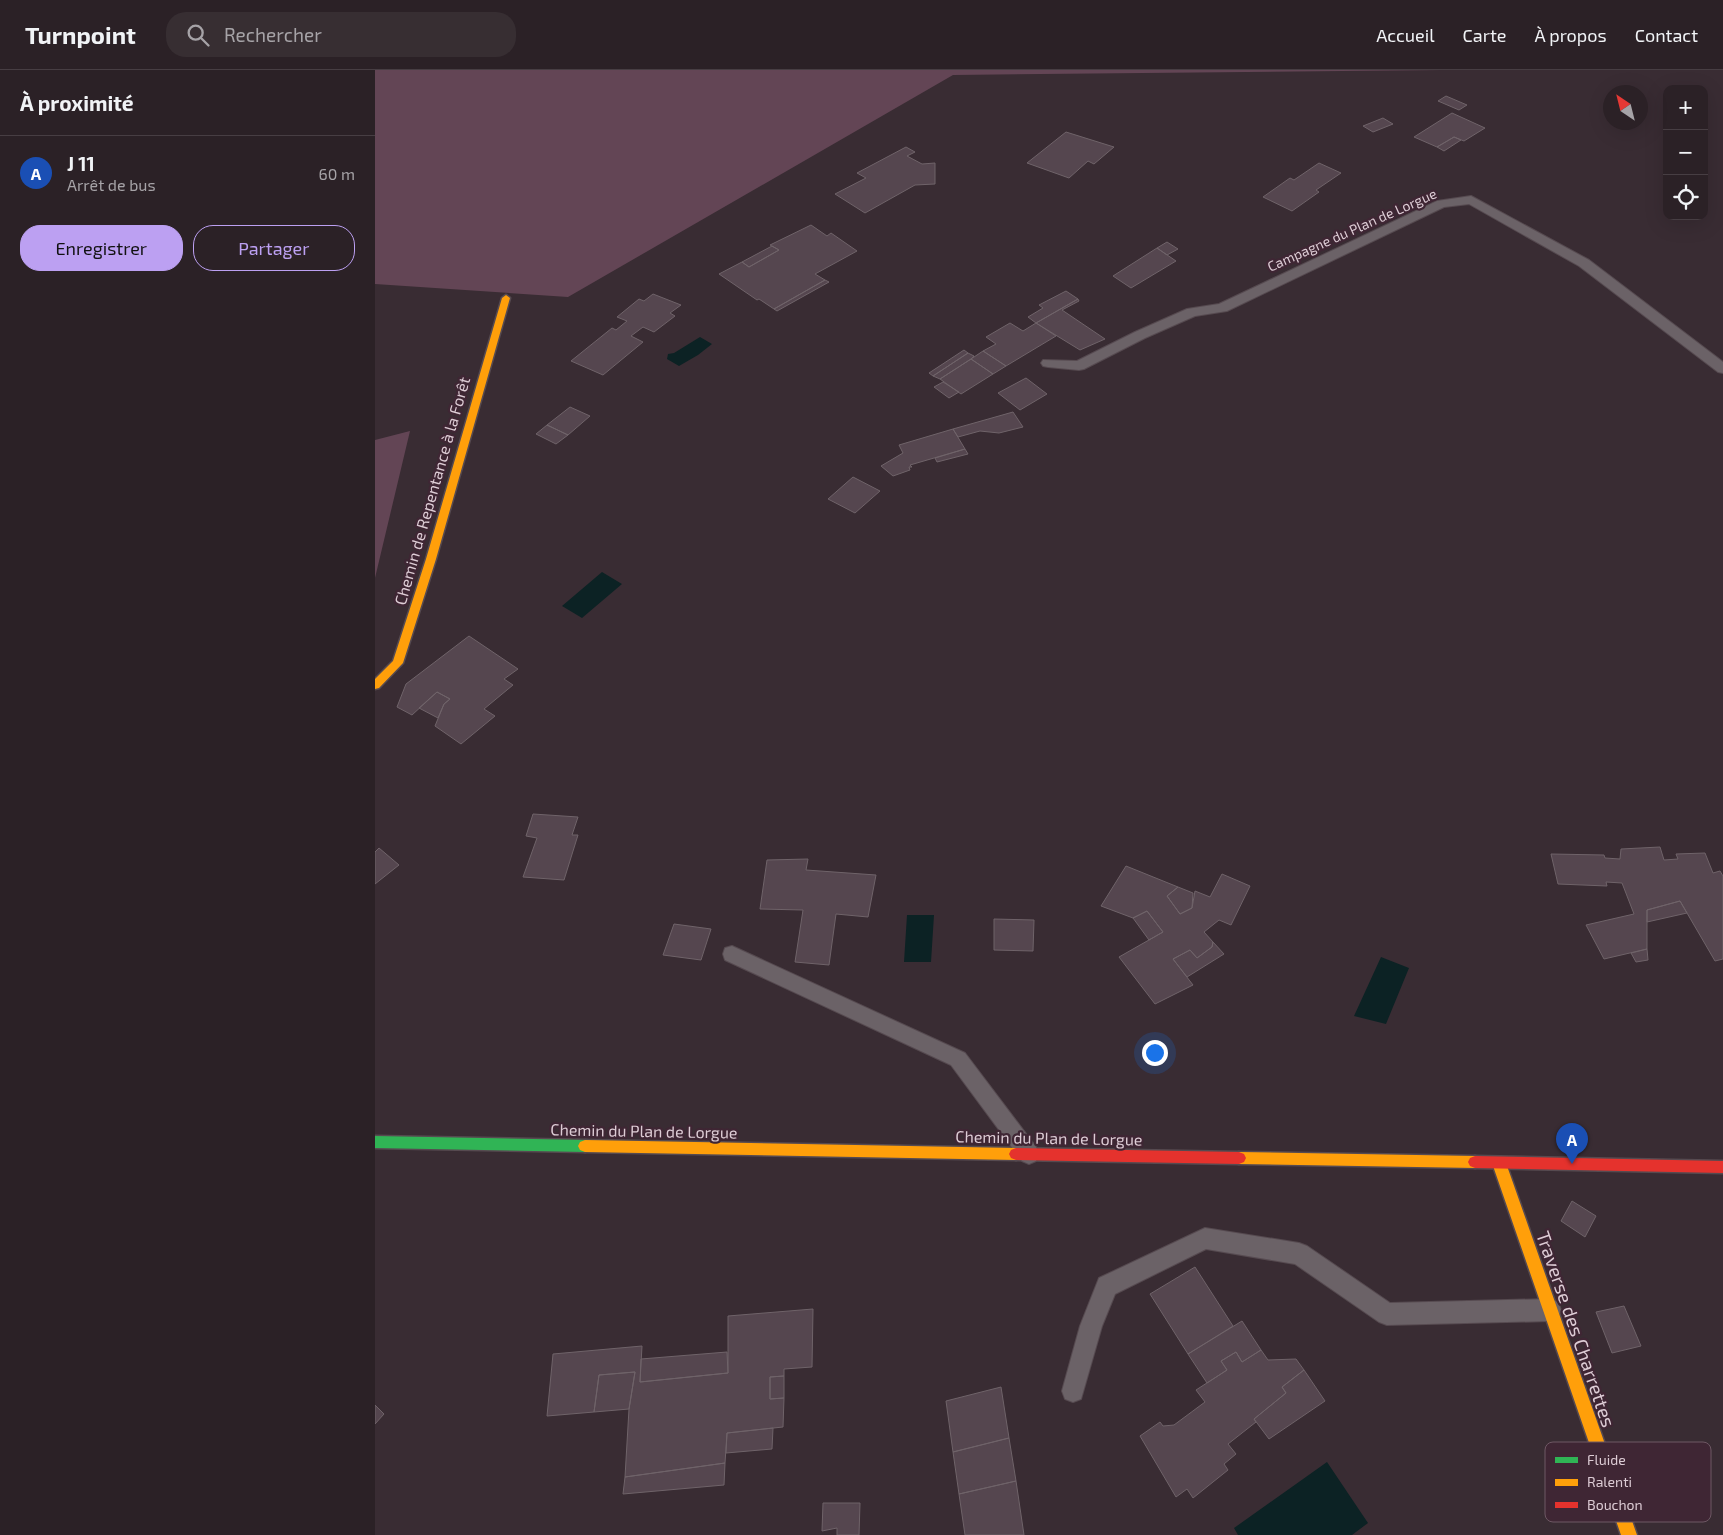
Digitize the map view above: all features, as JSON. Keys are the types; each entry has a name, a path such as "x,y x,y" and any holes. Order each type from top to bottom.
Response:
{"street":[{"name":"Chemin de Repentance à la Forêt","path":"375,685 398,663 431,560 506,298"},
{"name":"Chemin du Plan de Lorgue","path":"375,1142 1723,1167"},
{"name":"Traverse des Charrettes","path":"1499,1163 1597,1442"},
{"name":"Traverse des Charrettes","path":"1624,1522 1629,1535"}],"lane":[{"name":"Campagne du Plan de Lorgue","path":"1048,363 1079,366 1140,335 1192,312 1223,308 1244,296 1441,204 1471,200 1584,263 1723,370"},
{"path":"732,954 958,1059 1029,1154"},
{"path":"1073,1391 1091,1326 1107,1286 1205,1238 1299,1254 1387,1314 1551,1310"}],"shaded area":[{"path":"375,70 1442,70 953,75 568,297 375,284"},
{"path":"410,431 375,578 375,440"}],"water":[{"path":"700,337 712,344 679,366 667,359 668,354 674,353"},
{"path":"602,572 622,584 582,618 562,606"},
{"path":"907,915 934,915 931,962 904,962"},
{"path":"1381,957 1409,968 1386,1024 1354,1016"},
{"path":"1327,1462 1368,1523 1352,1535 1238,1535 1234,1528"}],"building":[{"path":"1446,96 1467,105 1459,110 1438,101"},
{"path":"1452,113 1485,128 1464,141 1454,137 1437,147 1414,137"},
{"path":"1383,118 1393,124 1373,132 1363,126"},
{"path":"1066,132 1114,147 1094,164 1088,161 1069,178 1027,163"},
{"path":"1454,137 1461,140 1444,151 1437,147"},
{"path":"906,147 915,152 907,156 922,164 935,163 935,184 915,185 865,213 835,194 866,178 857,173"},
{"path":"1319,163 1341,173 1316,190 1319,192 1292,211 1263,197 1290,178 1294,180"},
{"path":"811,225 827,236 831,233 857,251 815,274 825,280 774,309 759,299 757,300 719,274 742,262 749,267 779,250 770,245"},
{"path":"1167,242 1178,249 1167,255 1157,248"},
{"path":"772,246 779,250 749,267 742,262"},
{"path":"1157,248 1176,261 1131,288 1113,276"},
{"path":"825,280 829,282 777,311 774,309"},
{"path":"1066,291 1078,299 1036,323 1028,317 1043,308 1039,305"},
{"path":"653,294 681,305 670,313 675,316 654,332 643,327 631,336 643,342 603,375 571,361 612,328 616,330 627,321 617,317 639,299 644,301"},
{"path":"1078,299 1079,301 1062,310 1105,339 1080,350 1036,323"},
{"path":"1010,323 1023,331 1036,323 1056,336 1006,366 983,351 996,344 986,337"},
{"path":"964,350 968,353 933,376 929,373"},
{"path":"983,351 1006,366 993,374 971,359"},
{"path":"968,353 974,356 940,379 933,376"},
{"path":"971,359 993,374 961,394 940,379"},
{"path":"1026,378 1047,394 1020,410 998,393"},
{"path":"943,382 959,392 949,398 934,387"},
{"path":"570,407 590,416 568,435 547,425"},
{"path":"1013,412 1023,427 999,433 980,431 958,437 953,429"},
{"path":"547,425 568,435 556,444 536,434"},
{"path":"953,429 965,449 910,465 912,467 909,467 910,470 893,476 881,466 903,453 899,445"},
{"path":"965,449 968,454 937,462 935,458"},
{"path":"853,477 880,491 855,513 828,499"},
{"path":"469,636 518,669 504,679 513,685 484,709 495,716 461,744 435,726 444,704 450,699 437,692 412,715 397,707 406,684"},
{"path":"437,692 450,699 444,704 438,718 419,708"},
{"path":"533,814 578,817 572,835 578,835 564,880 523,877 537,838 526,836"},
{"path":"1660,847 1664,860 1678,859 1676,854 1705,853 1713,873 1720,871 1723,876 1723,959 1715,961 1680,901 1647,910 1647,949 1604,959 1586,925 1634,914 1622,883 1606,882 1607,886 1558,884 1551,854 1604,855 1605,858 1620,859 1621,849"},
{"path":"379,848 399,865 375,884 375,852"},
{"path":"808,859 806,870 876,875 868,917 836,914 829,965 795,962 803,910 760,909 767,860"},
{"path":"1126,866 1178,887 1167,896 1180,914 1192,908 1195,891 1210,897 1222,874 1250,886 1231,925 1219,920 1204,932 1213,942 1212,947 1197,958 1190,950 1173,959 1193,985 1155,1004 1119,957 1163,932 1147,911 1133,918 1101,906"},
{"path":"1178,887 1193,893 1192,908 1180,914 1167,896"},
{"path":"1680,901 1687,913 1647,922 1647,910"},
{"path":"1147,911 1163,932 1149,940 1133,918"},
{"path":"994,919 1034,920 1033,951 994,950"},
{"path":"674,924 711,929 701,960 663,955"},
{"path":"1213,942 1224,954 1187,977 1173,959 1190,950 1197,958 1212,947"},
{"path":"1647,949 1648,960 1636,962 1631,953"},
{"path":"1572,1201 1596,1216 1585,1237 1561,1221"},
{"path":"1195,1267 1233,1326 1188,1354 1150,1294"},
{"path":"1624,1306 1641,1346 1612,1353 1596,1312"},
{"path":"813,1309 812,1367 784,1369 784,1376 770,1377 770,1399 784,1398 783,1427 727,1433 725,1463 625,1477 629,1409 635,1372 599,1375 594,1412 547,1416 553,1354 642,1346 640,1382 728,1373 728,1316"},
{"path":"1242,1321 1261,1350 1242,1362 1236,1352 1221,1361 1227,1370 1207,1383 1188,1354"},
{"path":"1261,1350 1268,1360 1296,1359 1304,1370 1282,1387 1286,1393 1254,1419 1256,1422 1228,1444 1236,1454 1224,1464 1228,1470 1193,1498 1187,1489 1176,1497 1140,1436 1160,1422 1163,1426 1174,1425 1205,1402 1196,1390 1227,1370 1221,1361 1236,1352 1242,1362"},
{"path":"727,1352 728,1373 640,1382 641,1359"},
{"path":"1304,1370 1325,1401 1269,1439 1254,1419 1286,1393 1282,1387"},
{"path":"635,1372 629,1409 594,1412 599,1375"},
{"path":"784,1376 784,1398 770,1399 770,1377"},
{"path":"1001,1387 1009,1438 953,1452 946,1401"},
{"path":"375,1405 384,1414 375,1424"},
{"path":"773,1428 772,1449 726,1453 727,1433"},
{"path":"1009,1438 1016,1481 959,1494 953,1452"},
{"path":"725,1463 724,1485 623,1494 625,1477"},
{"path":"1016,1481 1024,1535 965,1535 959,1494"},
{"path":"823,1503 860,1503 859,1535 837,1535 837,1528 822,1531"}],"traffic: fast":[{"path":"375,1142 585,1146"}],"traffic: slow":[{"path":"375,685 398,663 431,559 506,298"},
{"path":"585,1146 1016,1154"},
{"path":"1239,1158 1475,1162"},
{"path":"1499,1163 1596,1442"},
{"path":"1624,1522 1629,1535"}],"traffic: jam":[{"path":"1016,1154 1239,1158"},
{"path":"1475,1162 1723,1167"}],"place":[{"name":"J 11","path":"1572,1164"}]}
